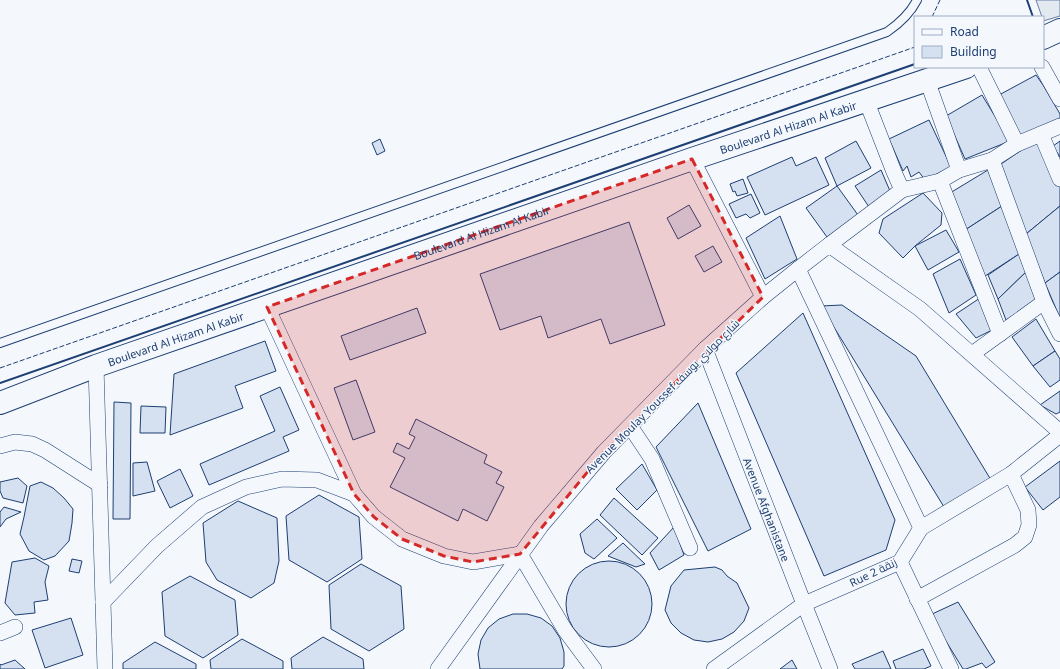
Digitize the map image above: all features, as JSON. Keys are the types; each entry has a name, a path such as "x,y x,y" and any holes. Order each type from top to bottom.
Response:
{"main road":[{"path":"1044,38 1060,30"},
{"name":"Boulevard Al Hizam Al Kabir","path":"0,403 96,366 692,159 963,68"}],"street":[{"path":"979,68 1017,144"},
{"path":"1043,68 1060,99"},
{"path":"927,80 959,170"},
{"path":"866,100 902,190 940,181 959,170 992,160 1017,144 1060,126"},
{"path":"1041,134 1060,179"},
{"path":"692,159 763,297"},
{"path":"992,160 1044,302 1060,334"},
{"path":"940,181 1000,334"},
{"name":"Avenue Moulay Youssef شارع مولاي يوسف","path":"438,669 541,526 604,452 705,349 763,297 902,190"},
{"path":"829,245 920,309 972,354 1053,417 1060,432"},
{"path":"798,269 921,528"},
{"path":"972,354 1044,302"},
{"path":"267,307 354,494 374,517 402,539 444,556 473,562 520,554 565,630 594,669"},
{"name":"Avenue Afghanistane","path":"705,349 830,669"},
{"path":"96,366 105,669"},
{"path":"630,426 652,459 690,548"},
{"name":"Rue 2 زنقة","path":"714,669 804,604 900,562 921,528 1011,474 1060,435"},
{"path":"0,446 15,442 32,444 45,450 100,485"},
{"path":"917,599 1015,545 1025,537 1029,525 1028,510 1011,474"},
{"path":"103,602 156,546 202,507 246,487 282,479 317,480 354,494"},
{"path":"900,562 951,669"},
{"path":"0,633 15,627"}],"lane":[{"path":"0,343 887,32 908,14 917,0"}],"highlighted area":[{"path":"692,159 763,297 604,452 520,554 473,562 444,556 402,539 374,517 354,494 267,307"}],"shaded area":[{"path":"1036,0 1060,0 1060,16 1044,21 1044,16 1042,16"}],"building":[{"path":"1036,75 1060,114 1060,118 1020,139 999,95"},
{"path":"982,95 1010,141 965,159 946,116"},
{"path":"929,120 951,167 925,180 919,172 911,177 907,166 903,171 889,139"},
{"path":"380,139 385,151 377,155 372,143"},
{"path":"1038,139 1060,186 1060,206 1026,234 1001,164"},
{"path":"856,141 871,168 837,186 825,158"},
{"path":"1060,141 1060,157 1053,146"},
{"path":"792,157 796,166 816,157 829,185 765,215 747,177"},
{"path":"881,170 890,191 869,207 855,186"},
{"path":"988,170 1002,206 965,230 950,193"},
{"path":"743,179 748,193 737,196 735,191 733,192 730,184"},
{"path":"837,186 858,215 827,237 806,208"},
{"path":"923,193 942,213 941,225 903,258 879,233 883,219"},
{"path":"751,194 760,213 750,218 746,214 736,218 729,204"},
{"path":"689,205 701,226 678,239 667,218"},
{"path":"1002,206 1019,254 982,278 965,230"},
{"path":"1060,206 1060,272 1045,283 1026,234"},
{"path":"780,216 797,259 765,279 746,238"},
{"path":"629,222 665,325 610,344 601,319 548,338 541,316 500,330 480,274"},
{"path":"946,230 959,252 928,270 915,246"},
{"path":"713,246 722,262 704,272 695,256"},
{"path":"1019,254 1027,271 998,299 988,275"},
{"path":"960,259 976,295 949,313 933,274"},
{"path":"1027,271 1038,299 1006,320 998,299"},
{"path":"1060,272 1060,318 1045,283"},
{"path":"980,298 992,330 976,338 956,314"},
{"path":"842,305 916,356 991,480 944,507 821,306"},
{"path":"417,308 426,333 350,360 341,336"},
{"path":"803,313 895,520 886,550 824,576 736,373"},
{"path":"1036,319 1055,351 1033,366 1012,337"},
{"path":"265,341 276,371 235,386 243,408 170,435 174,374"},
{"path":"1055,351 1060,359 1060,380 1050,387 1033,366"},
{"path":"356,380 375,432 353,440 334,388"},
{"path":"280,387 299,430 283,437 289,451 209,485 200,464 275,431 260,396"},
{"path":"1060,391 1060,412 1056,414 1040,405"},
{"path":"114,402 131,403 130,519 113,519"},
{"path":"698,403 751,529 708,551 656,447"},
{"path":"141,406 166,407 165,433 140,433"},
{"path":"416,419 487,455 484,463 502,472 496,483 504,487 487,521 463,509 458,521 390,487 405,458 393,452 397,443 409,449 415,437 409,434"},
{"path":"1060,461 1060,497 1043,510 1025,487"},
{"path":"147,462 155,491 133,496 133,463"},
{"path":"642,464 657,490 637,510 616,489"},
{"path":"180,469 193,496 170,508 157,481"},
{"path":"18,478 27,486 23,503 3,498 0,491 0,482"},
{"path":"41,482 53,488 73,509 69,541 55,556 44,560 29,551 20,534 30,486"},
{"path":"319,495 359,517 362,559 327,582 289,560 286,516"},
{"path":"614,498 658,538 642,555 600,515"},
{"path":"238,501 277,518 279,561 274,583 251,598 217,580 206,562 203,523"},
{"path":"4,507 21,512 6,519 0,527 0,512"},
{"path":"597,519 617,538 594,559 585,553 580,534"},
{"path":"674,527 684,555 659,570 650,553"},
{"path":"623,543 645,564 636,567 608,556"},
{"path":"35,558 49,566 45,582 48,600 34,602 35,613 15,615 5,603 12,562"},
{"path":"72,559 82,561 79,573 69,571"},
{"path":"609,561 625,564 633,568 645,580 649,588 652,604 649,620 645,628 633,640 625,644 609,647 593,644 585,640 573,628 569,620 566,604 569,588 573,580 585,568 593,564"},
{"path":"361,564 401,586 404,629 369,651 331,629 329,585"},
{"path":"715,567 722,570 727,576 737,583 749,608 744,621 734,632 722,639 708,642 694,640 681,633 671,623 665,610 671,586 684,570"},
{"path":"190,576 235,600 238,635 203,658 165,636 162,592"},
{"path":"958,602 995,662 986,668 982,663 963,669 930,615"},
{"path":"513,614 527,614 541,618 552,626 560,638 564,652 564,666 562,669 480,669 478,654 481,640 488,628 499,619"},
{"path":"71,618 83,655 45,668 32,630"},
{"path":"323,637 363,659 364,669 292,669 291,658"},
{"path":"242,639 283,661 283,669 211,669 210,660"},
{"path":"155,642 196,664 196,669 123,669 123,663"},
{"path":"923,649 931,666 924,669 896,669 893,661"},
{"path":"883,651 891,669 855,669 852,664"},
{"path":"15,660 25,669 0,669 0,664 1,665"},
{"path":"792,660 797,669 780,669"}],"fence":[{"path":"932,16 940,0"},
{"path":"0,368 914,47"}],"wall":[{"path":"1027,0 1033,16"},
{"path":"0,383 914,64"}]}
